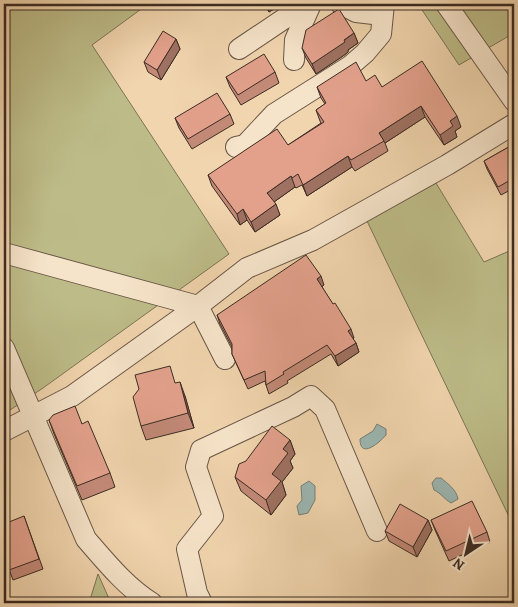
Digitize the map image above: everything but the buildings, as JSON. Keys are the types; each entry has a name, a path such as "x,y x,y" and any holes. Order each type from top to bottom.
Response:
{"street":[{"path":"239,49 306,4"},
{"path":"294,60 295,40 311,4"},
{"path":"236,147 245,145 274,114 350,66 365,53 381,34 383,10 356,12 341,4"},
{"path":"446,4 514,101"},
{"path":"4,431 72,396 198,306 247,268 313,240 447,165 514,124"},
{"path":"4,253 198,306 225,359"},
{"path":"4,348 86,539 138,594 152,603"},
{"path":"202,603 197,593 188,549 213,516 196,467 201,450 293,407 311,396 325,409 377,530"}],"shaded area":[{"path":"4,4 148,4 92,45 229,254 4,414"},
{"path":"418,4 514,4 514,33 459,65"},
{"path":"436,183 484,262 514,249 514,527 367,221"},
{"path":"98,574 111,603 89,603"}],"water":[{"path":"377,424 386,429 386,435 371,448 363,448 360,439 373,431"},
{"path":"436,478 441,478 449,485 458,499 451,503 434,490 432,483"},
{"path":"309,481 315,486 315,500 308,513 299,515 297,506 302,500 301,486"}]}
